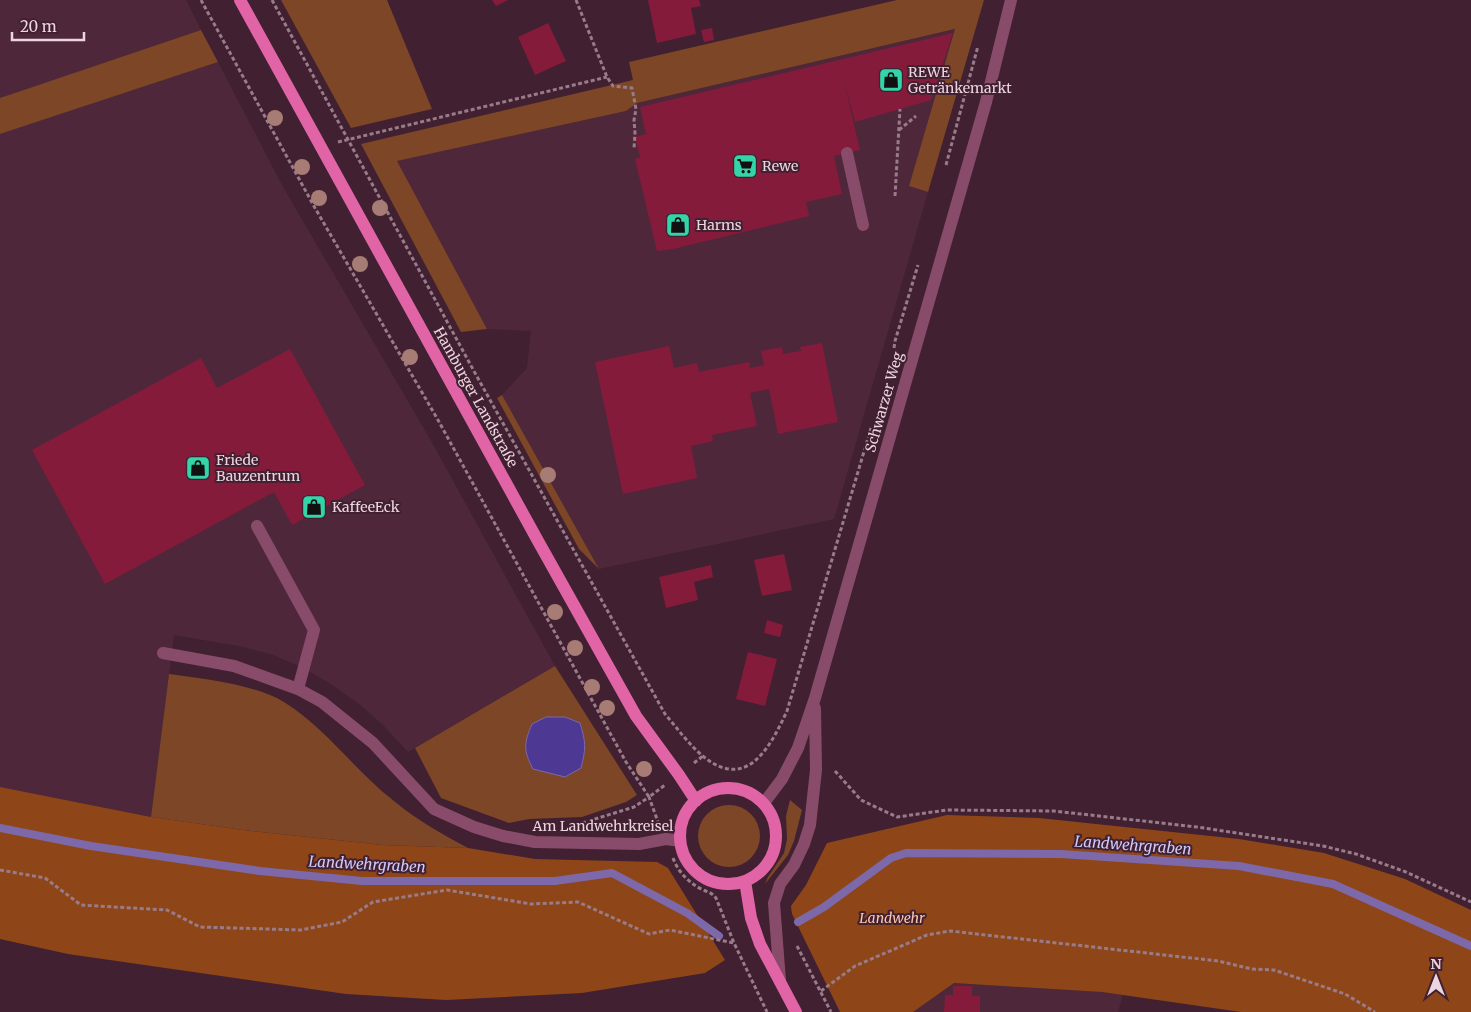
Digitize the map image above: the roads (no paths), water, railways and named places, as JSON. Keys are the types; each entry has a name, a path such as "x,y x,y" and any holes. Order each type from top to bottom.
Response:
{"main road":[{"name":"Hamburger Landstraße","path":"240,0 636,716 679,774 696,801"},
{"path":"722,788 738,789 752,794 764,803 772,816 776,832 775,848 769,862 758,874 745,881 723,884 708,880 694,870 685,856 680,841 681,826 686,813 696,801 708,793 722,788"},
{"path":"745,881 751,918 760,944 796,1012"}],"street":[{"name":"Schwarzer Weg","path":"764,803 782,779 798,748 815,698 986,102 1011,0"},
{"path":"847,153 863,225"},
{"path":"257,526 314,630 298,689"},
{"name":"Am Landwehrkreisel","path":"163,653 234,666 298,689 322,702 372,743 434,809 474,827 502,836 535,842 639,844 666,839 680,841"},
{"path":"780,983 774,904 780,884 794,865 810,825 816,770 815,698"}],"waterway":[{"name":"Landwehrgraben","path":"0,828 91,846 260,871 362,881 555,881 612,873 687,913 719,936"},
{"name":"Landwehrgraben","path":"798,922 824,907 891,858 906,853 1061,854 1239,866 1333,884 1471,946"}],"place":[{"name":"REWE Getränkemarkt","path":"891,80"},
{"name":"Rewe","path":"745,166"},
{"name":"Harms","path":"678,225"},
{"name":"Friede Bauzentrum","path":"198,468"},
{"name":"KaffeeEck","path":"314,507"}],"park label":[{"name":"Landwehr","path":"892,918"}]}
